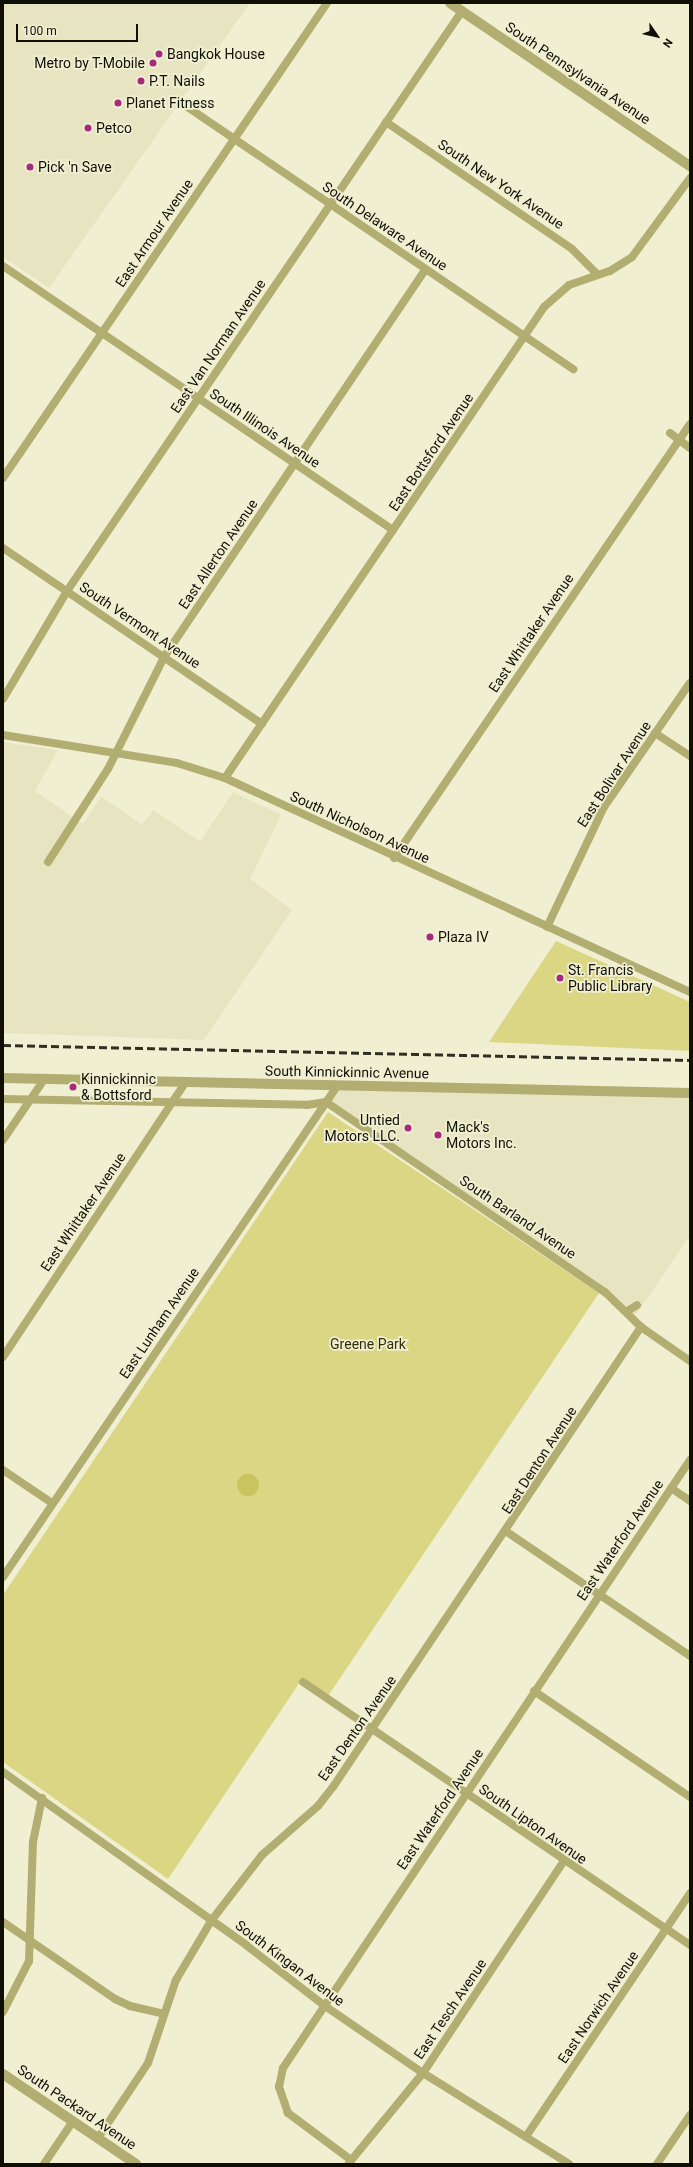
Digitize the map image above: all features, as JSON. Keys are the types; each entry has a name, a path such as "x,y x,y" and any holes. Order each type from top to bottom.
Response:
{"street":[{"name":"East Armour Avenue","path":"3,478 327,3"},
{"name":"South Pennsylvania Avenue","path":"450,3 690,166"},
{"name":"East Van Norman Avenue","path":"3,700 67,591 462,11"},
{"name":"South Delaware Avenue","path":"183,104 573,369"},
{"name":"South New York Avenue","path":"386,122 572,249 597,274"},
{"name":"East Bottsford Avenue","path":"225,778 524,337 557,293 597,274 623,264 640,250 690,178"},
{"name":"South Illinois Avenue","path":"3,266 103,332 393,530"},
{"name":"East Allerton Avenue","path":"48,862 117,752 164,657 426,269"},
{"name":"East Whittaker Avenue","path":"394,858 690,424"},
{"path":"670,433 690,448"},
{"name":"South Vermont Avenue","path":"3,548 262,724"},
{"name":"East Bolivar Avenue","path":"547,927 604,807 690,683"},
{"path":"655,733 690,756"},
{"name":"South Nicholson Avenue","path":"3,735 117,752 177,763 225,778 394,858 690,992"},
{"name":"South Kinnickinnic Avenue","path":"3,1078 690,1093"},
{"path":"3,1140 45,1078"},
{"name":"East Whittaker Avenue","path":"3,1357 186,1082"},
{"name":"East Lunham Avenue","path":"3,1577 337,1086"},
{"path":"3,1099 307,1106 326,1102"},
{"name":"South Barland Avenue","path":"326,1102 605,1292 641,1327 690,1361"},
{"path":"626,1312 637,1305"},
{"name":"East Denton Avenue","path":"98,2138 148,2063 176,1980 211,1920 262,1855 318,1806 373,1729 507,1532 641,1327"},
{"name":"East Waterford Avenue","path":"350,2162 288,2113 279,2087 283,2068 690,1460"},
{"path":"3,1470 52,1503"},
{"path":"671,1488 690,1501"},
{"path":"507,1532 690,1656"},
{"name":"South Lipton Avenue","path":"303,1682 564,1861 690,1945"},
{"path":"534,1691 690,1797"},
{"name":"South Kingan Avenue","path":"3,1772 42,1798 211,1920 325,2006 423,2073 527,2135 569,2164"},
{"path":"3,2012 22,1981 29,1961 33,1842 42,1798"},
{"name":"East Tesch Avenue","path":"350,2162 423,2073 564,1861"},
{"name":"East Norwich Avenue","path":"527,2135 690,1893"},
{"path":"3,1922 115,1999 130,2006 164,2014"},
{"name":"South Packard Avenue","path":"3,2074 136,2164"},
{"path":"657,2164 690,2115"},
{"path":"44,2164 73,2121"}],"shaded area":[{"path":"3,3 250,3 49,288 3,257"},
{"path":"3,742 58,750 35,791 83,824 101,796 142,825 153,810 200,841 233,792 281,815 250,879 292,910 204,1040 3,1033"},
{"path":"337,1086 690,1093 690,1236 633,1319 616,1302 326,1103"},
{"path":"248,1474 256,1477 259,1485 256,1493 248,1496 240,1493 237,1485 240,1477"}],"green space":[{"path":"556,941 690,1002 690,1051 489,1042"},
{"name":"Greene Park","path":"328,1112 599,1293 326,1699 300,1682 168,1879 3,1762 3,1595"}],"railway":[{"path":"3,1045 690,1060"}],"place":[{"name":"Bangkok House","path":"159,54"},
{"name":"Metro by T-Mobile","path":"153,63"},
{"name":"P.T. Nails","path":"141,81"},
{"name":"Planet Fitness","path":"118,103"},
{"name":"Petco","path":"88,128"},
{"name":"Pick 'n Save","path":"30,167"},
{"name":"Plaza IV","path":"430,937"},
{"name":"St. Francis Public Library","path":"560,978"},
{"name":"Kinnickinnic & Bottsford","path":"73,1087"},
{"name":"Untied Motors LLC.","path":"408,1128"},
{"name":"Mack's Motors Inc.","path":"438,1135"}]}
